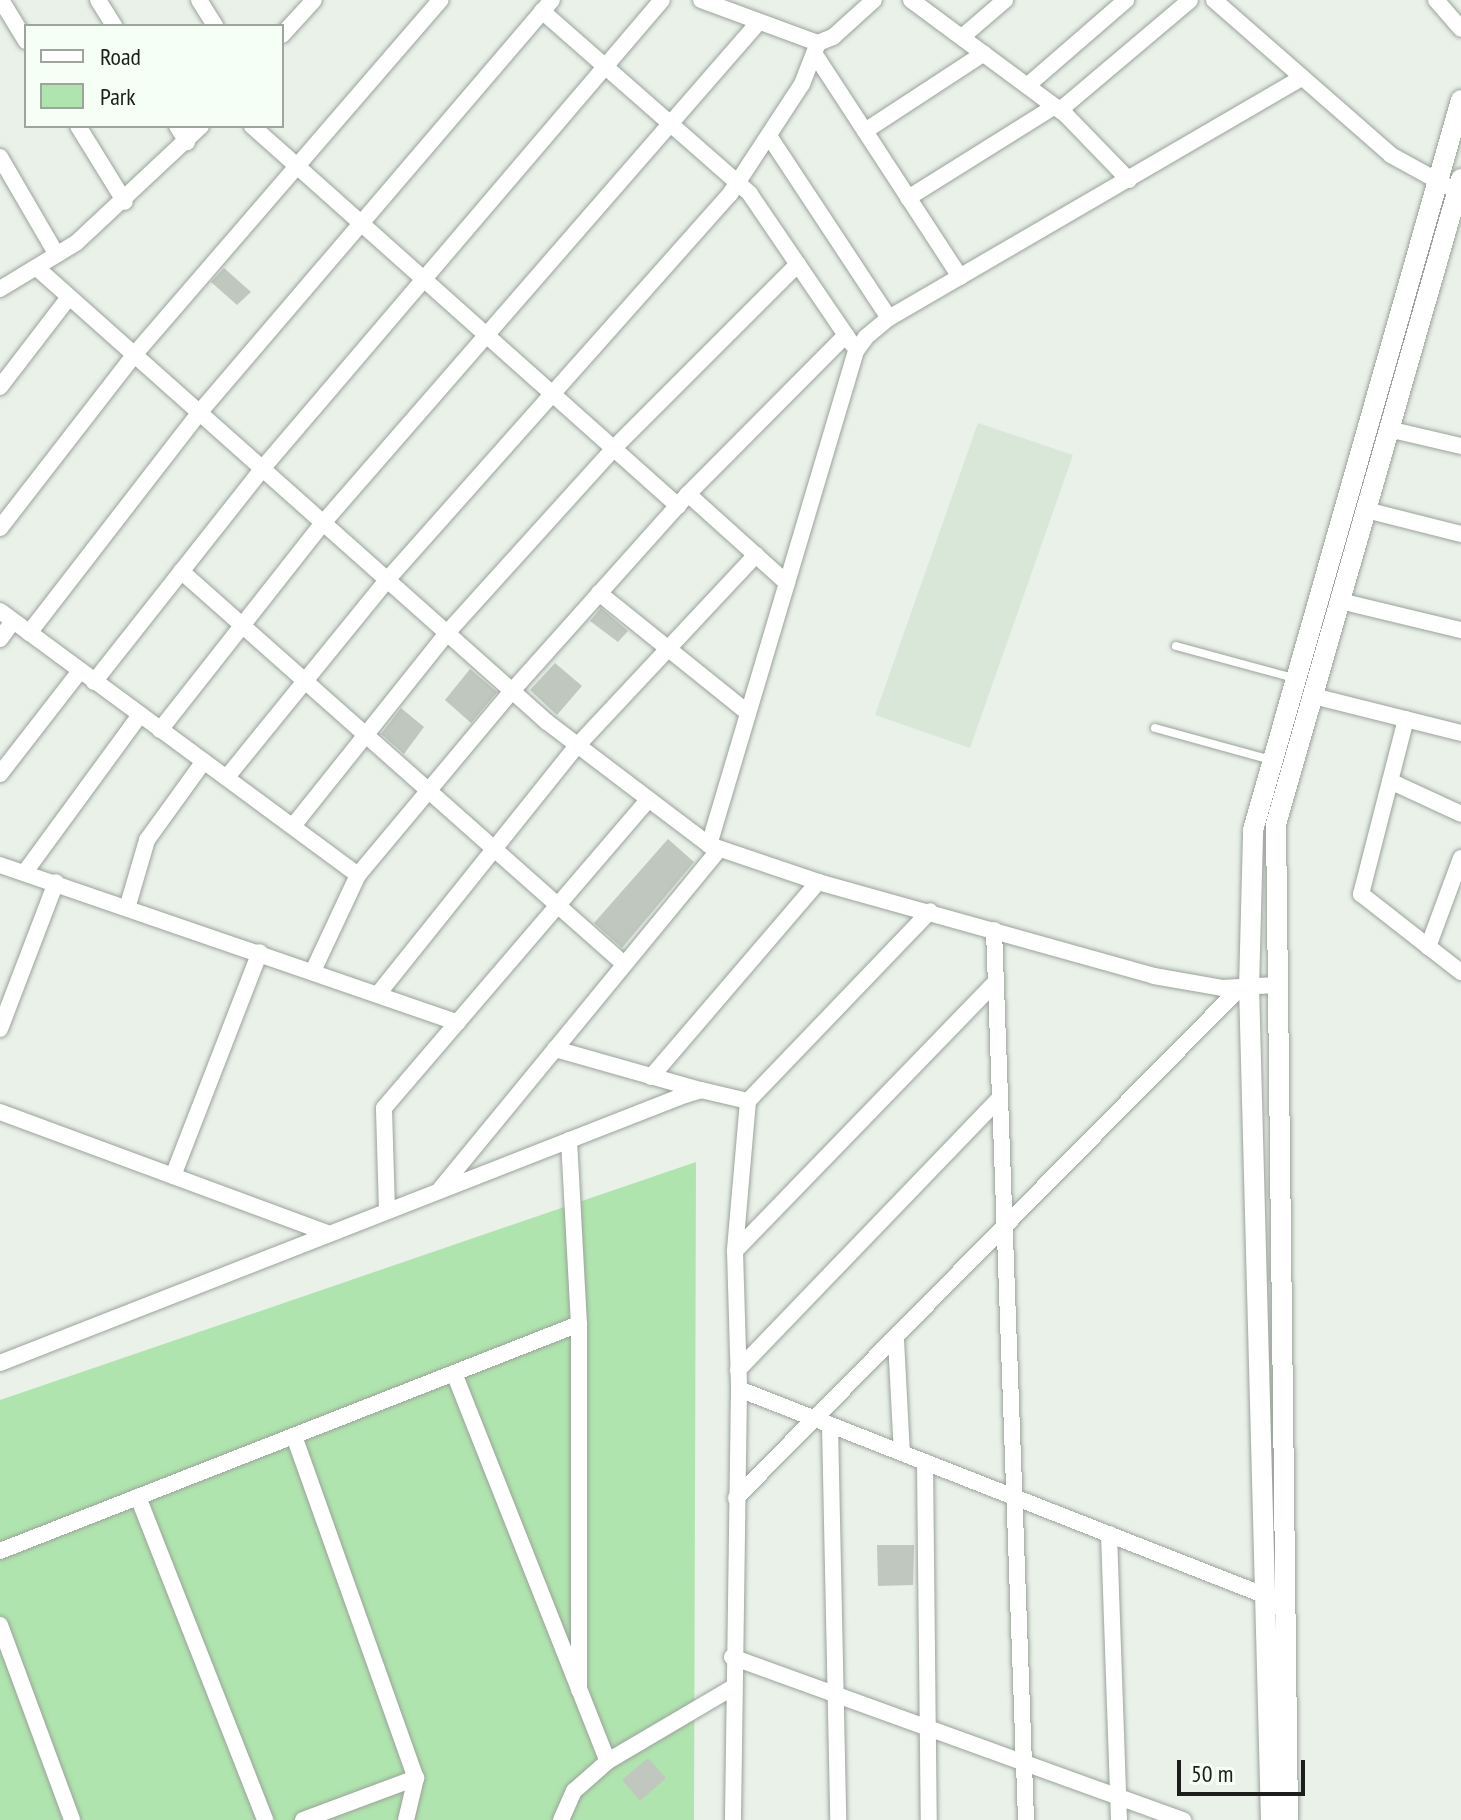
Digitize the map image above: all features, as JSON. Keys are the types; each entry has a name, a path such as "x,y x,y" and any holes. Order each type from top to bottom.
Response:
{"street":[{"path":"1,0 24,38"},
{"path":"98,0 113,24"},
{"path":"199,0 214,24"},
{"path":"0,528 134,355 440,0"},
{"path":"94,682 262,469 662,0"},
{"path":"701,0 732,6 758,23 817,49 865,131 960,277"},
{"path":"227,777 387,580 552,390 739,183 817,49 874,0"},
{"path":"911,0 1057,108 1129,180"},
{"path":"962,37 1005,0"},
{"path":"1028,85 1126,0"},
{"path":"908,198 1057,108 1190,0"},
{"path":"1214,0 1403,164 1436,182 1459,185 1276,824 1288,1820"},
{"path":"1436,0 1461,29"},
{"path":"284,32 306,3"},
{"path":"29,633 199,413 547,6 605,68 739,183 856,351"},
{"path":"160,730 323,523 758,23"},
{"path":"865,131 984,53"},
{"path":"439,1191 624,964 714,847 748,713 856,351 889,318 1302,78"},
{"path":"1271,1820 1244,988 1253,830 1461,100"},
{"path":"79,128 125,202"},
{"path":"178,128 187,142"},
{"path":"0,289 57,255 125,202 199,128"},
{"path":"254,128 614,448 756,555 787,583"},
{"path":"769,136 889,318"},
{"path":"0,157 57,255"},
{"path":"293,826 447,633 614,448 798,264"},
{"path":"37,268 512,691 647,801 714,847 818,882 1154,976 1244,988 1276,985"},
{"path":"0,387 69,297"},
{"path":"313,971 358,875 512,691 683,500 846,335"},
{"path":"1388,429 1461,446"},
{"path":"1366,510 1461,534"},
{"path":"378,994 577,746 756,555"},
{"path":"181,571 557,901 624,964"},
{"path":"599,593 748,713"},
{"path":"1340,601 1461,630"},
{"path":"0,639 6,616 358,875"},
{"path":"0,774 80,671"},
{"path":"1313,696 1461,733"},
{"path":"25,872 140,715"},
{"path":"1406,719 1361,894 1461,972"},
{"path":"128,905 147,840 204,761"},
{"path":"1390,781 1461,814"},
{"path":"387,1211 384,1108 557,901 647,801"},
{"path":"1428,947 1461,858"},
{"path":"0,865 128,905 458,1023"},
{"path":"0,1029 56,882"},
{"path":"651,1077 818,882"},
{"path":"733,1820 732,1657 739,1389 735,1251 748,1101 930,911"},
{"path":"994,930 1010,1495 1026,1820"},
{"path":"173,1176 260,952"},
{"path":"735,1251 995,983"},
{"path":"736,1498 824,1422 896,1340 1244,988"},
{"path":"555,1049 748,1101"},
{"path":"3,1360 701,1090"},
{"path":"738,1370 998,1100"},
{"path":"0,1112 329,1234"},
{"path":"569,1140 579,1324 579,1690"},
{"path":"0,1551 579,1324"},
{"path":"896,1340 902,1453"},
{"path":"454,1373 608,1761"},
{"path":"739,1389 1266,1596"},
{"path":"824,1422 838,1820"},
{"path":"294,1436 416,1778 406,1820"},
{"path":"925,1462 929,1820"},
{"path":"138,1497 265,1820"},
{"path":"1109,1534 1119,1820"},
{"path":"0,1625 72,1820"},
{"path":"732,1657 1183,1820"},
{"path":"561,1820 574,1791 608,1761 732,1688"},
{"path":"303,1820 416,1778"}],"lane":[{"path":"1176,646 1294,678"},
{"path":"1155,728 1271,760"}],"shaded area":[{"path":"978,423 1073,455 970,748 875,715"}],"green space":[{"path":"696,1162 694,1820 0,1820 0,1400"}],"building":[{"path":"224,268 251,292 237,305 211,282"},
{"path":"601,608 628,631 618,642 590,621"},
{"path":"555,663 582,686 557,715 530,690"},
{"path":"470,669 497,692 471,723 445,700"},
{"path":"401,708 424,727 404,754 381,734"},
{"path":"668,839 694,862 622,948 594,923"},
{"path":"877,1545 914,1545 913,1585 878,1586"},
{"path":"648,1758 666,1778 640,1801 622,1780"}]}
